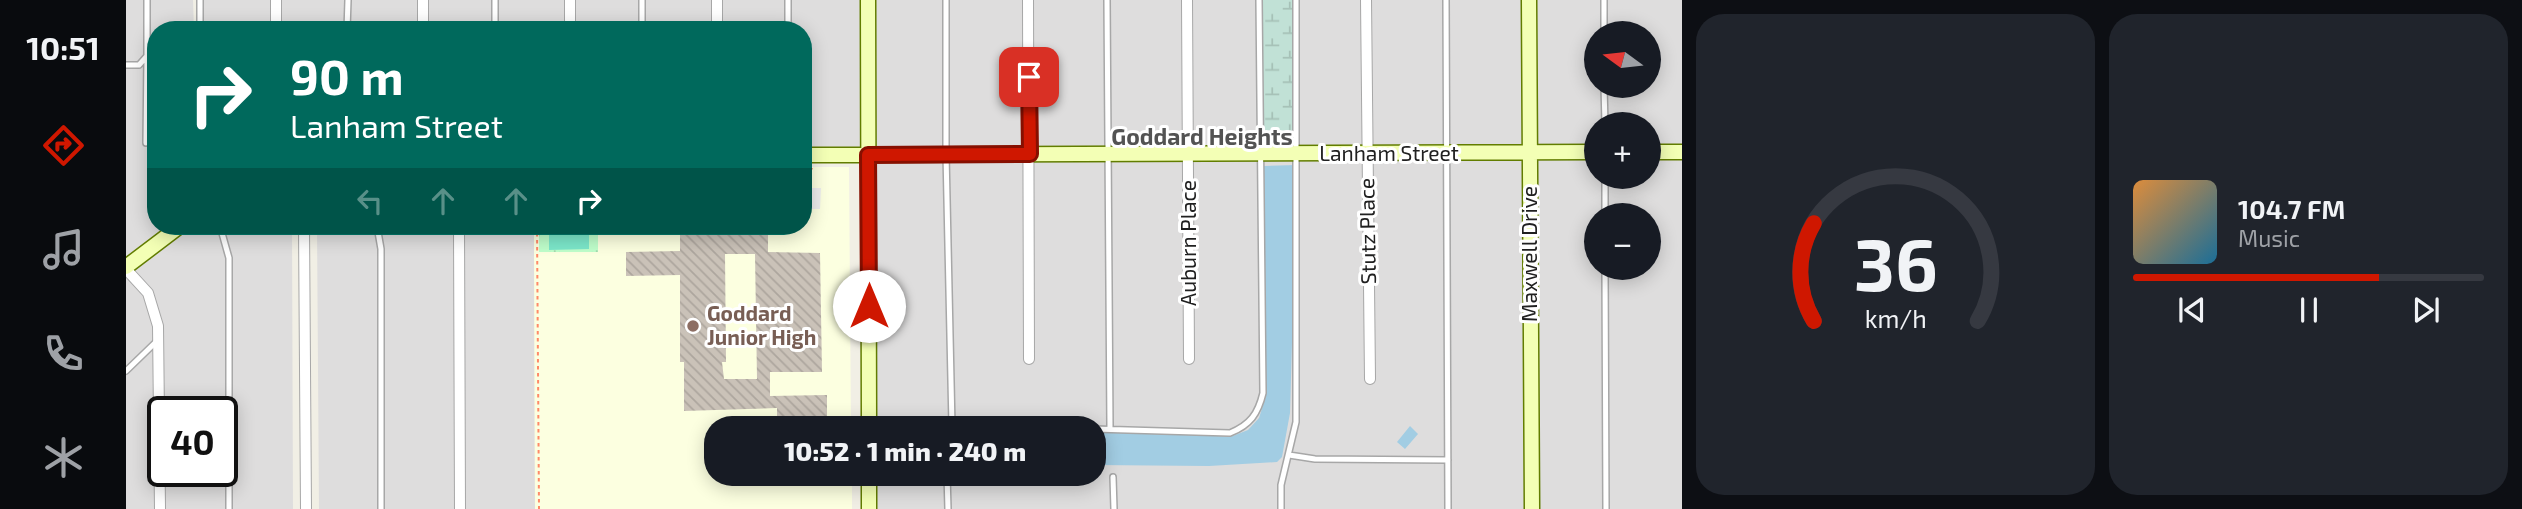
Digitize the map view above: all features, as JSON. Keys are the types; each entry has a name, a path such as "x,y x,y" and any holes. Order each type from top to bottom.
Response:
{"street":[{"path":"276,0 276,21"},
{"path":"423,0 423,21"},
{"path":"570,0 570,21"},
{"path":"717,0 717,21"},
{"path":"868,0 869,416"},
{"path":"1028,0 1030,359"},
{"name":"Auburn Place","path":"1187,0 1189,359"},
{"name":"Stutz Place","path":"1366,0 1370,379"},
{"name":"Maxwell Drive","path":"1529,0 1532,509"},
{"name":"Lanham Street","path":"812,155 1584,152"},
{"path":"1661,152 1682,152"},
{"path":"160,509 159,338 153,302 126,268 168,235"},
{"path":"304,235 306,509"},
{"path":"459,235 460,509"},
{"path":"869,486 869,509"}],"lane":[{"path":"146,143 147,0"},
{"path":"200,0 200,21"},
{"path":"347,21 348,0"},
{"path":"495,0 495,21"},
{"path":"642,0 642,21"},
{"path":"788,0 788,21"},
{"path":"946,0 946,154 952,416"},
{"path":"1107,0 1110,428"},
{"path":"1106,428 1230,433 1244,428 1254,417 1263,393 1259,0"},
{"path":"1281,509 1281,485 1296,422 1296,0"},
{"path":"1446,0 1448,509"},
{"path":"1604,0 1604,21"},
{"path":"126,65 139,65 146,56"},
{"path":"223,235 229,258 229,509"},
{"path":"379,235 381,249 381,509"},
{"path":"1605,280 1606,509"},
{"path":"126,371 159,338"},
{"path":"1289,455 1315,458 1448,460"},
{"path":"1113,477 1114,509"},
{"path":"947,486 948,509"}],"path":[{"path":"812,168 817,167"},
{"path":"537,235 539,509"}],"shaded area":[{"path":"126,0 193,0 194,21 147,21 147,235 292,235 293,509 126,509"},
{"path":"198,0 1682,0 1682,509 869,509 869,486 1106,486 1106,416 869,416 868,154 812,154 812,21 197,21"},
{"path":"1297,165 1290,413 1282,457 1277,462 1209,466 1106,465 1106,432 1129,429 1230,437 1248,430 1259,418 1266,396 1264,166"},
{"name":"Goddard Junior High","path":"812,167 849,167 851,416 704,416 704,486 852,486 852,509 535,509 534,235 812,235"},
{"path":"812,188 821,188 820,209 812,209"},
{"path":"317,235 534,235 535,509 319,509"},
{"path":"1410,426 1418,434 1405,449 1397,442"}],"green space":[{"path":"1259,0 1296,0 1297,143 1260,143"},
{"path":"539,235 598,235 598,252 539,252"},
{"path":"549,235 589,235 589,249 549,250"}],"building":[{"path":"680,235 768,235 768,252 820,253 822,372 770,372 770,396 827,395 827,416 777,416 777,408 684,411 684,362 680,362 680,275 626,276 626,252 680,251","holes":["725,254 755,254 757,379 724,379 722,362 726,362"]}],"place":[{"name":"Goddard Junior High","path":"693,326"}],"district":[{"name":"Goddard Heights","path":"1202,137"}],"route":[{"path":"869,306 868,155 1030,154 1029,77"}]}
